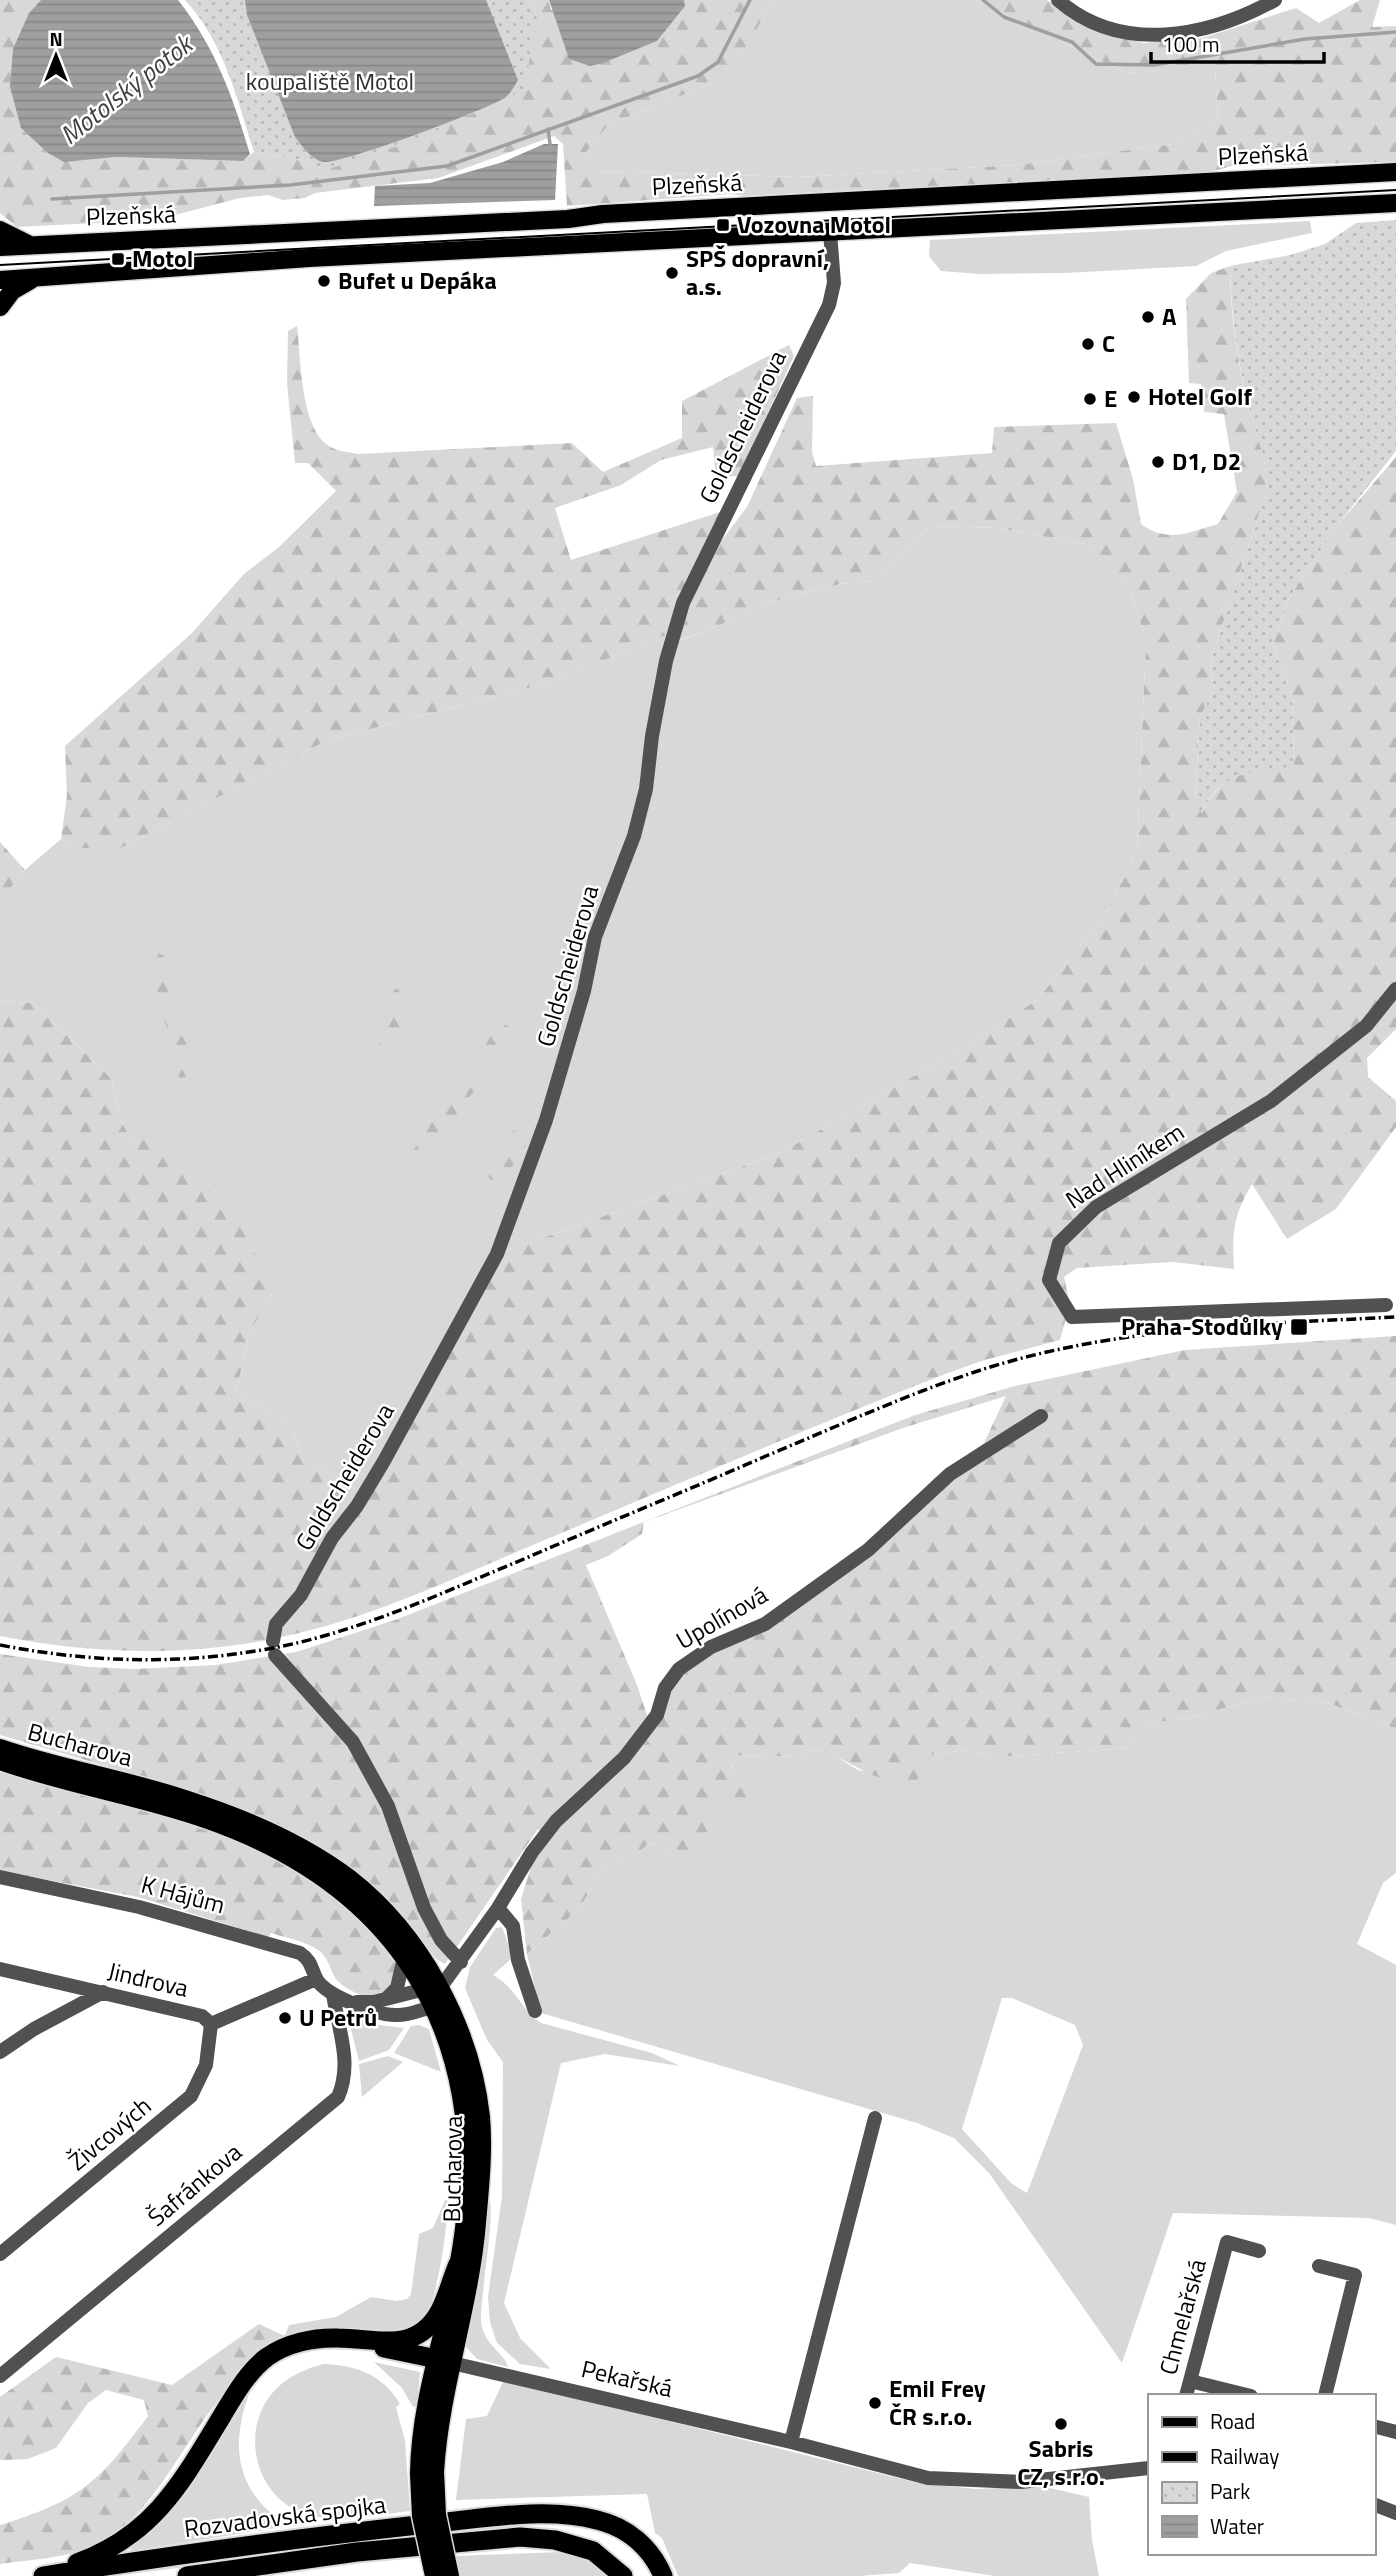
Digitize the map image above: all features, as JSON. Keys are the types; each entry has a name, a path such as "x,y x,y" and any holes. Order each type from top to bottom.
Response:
{"highway":[{"path":"32,2576 92,2557 131,2537 167,2502 233,2398 265,2358 300,2342 338,2338 387,2342 413,2339 438,2314 458,2264"},
{"path":"338,2338 445,2361"},
{"name":"Rozvadovská spojka","path":"43,2576 350,2533 534,2515 582,2517 620,2528 648,2551 663,2576"},
{"name":"Rozvadovská spojka","path":"187,2576 357,2552 520,2537 555,2540 593,2552 623,2576"}],"main road":[{"name":"Plzeňská","path":"0,247 246,237 568,219 603,214 1396,172"},
{"path":"0,280 247,262 1396,203"},
{"path":"0,230 31,245"},
{"path":"0,307 18,286 38,277"},
{"name":"Bucharova","path":"0,1748 186,1799 247,1822 301,1847 351,1880 373,1900 412,1945 468,2060 481,2129 477,2225 445,2361"},
{"name":"Bucharova","path":"0,1761 177,1810 271,1846 344,1891 380,1925 431,1988 432,2007 453,2059 464,2118 467,2196 437,2443 427,2473 421,2516 434,2576"},
{"name":"Bucharova","path":"427,2473 450,2576"}],"street":[{"path":"1058,0 1084,19 1108,29 1164,36 1223,23 1275,0"},
{"name":"Goldscheiderova","path":"461,1962 441,1940 424,1908 388,1806 353,1742 274,1648 276,1624 301,1595 332,1538 357,1506 384,1461 502,1242 546,1120 584,991 594,937 637,824 646,789 652,736 666,661 683,603 828,305 834,283 830,232"},
{"name":"Nad Hliníkem","path":"1386,1305 1299,1306 1189,1314 1072,1317 1049,1280 1059,1242 1089,1213 1271,1101 1366,1026 1396,989"},
{"name":"Upolínová","path":"431,1988 461,1962 532,1852 556,1821 624,1758 657,1715 665,1688 679,1669 711,1647 765,1624 868,1550 950,1474 1041,1416"},
{"name":"K Hájům","path":"0,1877 139,1907 300,1953 308,1958 316,1979 333,1994 380,2014 394,2015 432,2007"},
{"path":"498,1908 513,1926 518,1960 535,2011"},
{"path":"386,1999 397,1988 404,1957"},
{"name":"Jindrova","path":"0,1969 202,2016 211,2024 316,1979"},
{"path":"352,2002 386,1999 431,1988"},
{"path":"0,2052 34,2029 103,1992"},
{"name":"Šafránkova","path":"0,2376 338,2097 345,2081 346,2059 333,1994"},
{"name":"Živcových","path":"0,2254 191,2096 206,2065 211,2024"},
{"path":"792,2442 876,2118"},
{"name":"Chmelařská","path":"1188,2389 1227,2242 1259,2251"},
{"path":"1319,2266 1355,2275 1325,2394"},
{"name":"Pekařská","path":"445,2361 792,2442 928,2478 1021,2482 1148,2468"},
{"path":"1188,2389 1233,2394"},
{"path":"1375,2427 1396,2432"},
{"path":"1375,2505 1396,2513"}],"green space":[{"path":"0,0 41,0 29,13 64,162 117,157 243,161 254,152 302,160 326,170 537,18 532,0 549,0 551,10 685,6 684,0 773,0 745,50 713,83 608,125 584,155 596,171 798,177 1017,165 1173,144 1218,122 1215,69 1126,73 975,0 1047,0 1100,33 1144,43 1202,38 1296,8 1319,23 1360,0 1380,0 1372,27 1396,26 1396,162 1232,166 1206,173 744,196 731,194 567,206 563,144 554,136 438,178 315,193 305,198 283,200 268,195 240,198 156,220 17,227 0,213"},
{"name":"koupaliště Motol","path":"185,0 532,0 537,18 524,90 413,141 326,170 302,160 254,152 228,72 210,34"},
{"path":"773,0 975,0 1126,73 1215,68 1218,122 1173,144 1017,165 798,177 596,171 584,155 608,125 713,83 745,50"},
{"path":"1396,220 1396,451 1336,527 1289,598 1273,644 1292,694 1294,766 1252,772 1228,781 1209,800 1202,814 1195,799 1200,717 1214,690 1210,662 1266,493 1264,459 1248,404 1238,352 1230,266 1290,255 1325,244 1356,223"},
{"path":"1310,221 1312,233 1226,251 1196,266 1065,273 980,274 941,271 929,256 930,240"},
{"path":"1230,266 1237,353 1264,459 1266,493 1210,662 1214,690 1200,717 1195,798 1202,813 1219,788 1229,780 1251,772 1294,765 1292,694 1273,644 1289,598 1336,527 1396,457 1396,1029 1367,1058 1368,1077 1396,1101 1396,1127 1336,1209 1287,1239 1252,1184 1237,1215 1233,1245 1234,1269 1173,1262 1077,1268 1064,1277 1070,1304 1060,1340 981,1361 940,1376 438,1586 334,1624 262,1641 163,1651 65,1646 0,1636 0,1001 33,1003 112,1079 121,1122 134,1142 156,1135 224,1191 273,1291 249,1334 236,1393 289,1422 306,1465 323,1468 369,1497 501,1253 782,1152 963,1048 1037,1000 1104,917 1137,849 1146,642 1131,590 1086,544 999,528 930,526 873,581 840,584 762,604 722,624 673,643 710,556 747,507 797,398 813,396 812,452 816,466 992,453 994,427 1116,423 1133,479 1141,524 1160,534 1170,535 1218,524 1237,492 1224,414 1204,412 1201,384 1189,383 1186,299 1211,273"},
{"path":"297,326 306,406 317,434 333,448 358,454 572,443 603,472 682,438 682,401 789,345 794,356 739,476 716,477 713,447 661,460 621,485 555,508 571,560 720,512 680,602 669,634 547,683 328,740 121,848 76,848 61,839 67,796 65,746 191,634 244,574 279,547 336,491 308,463 295,463 287,383 288,331"},
{"path":"930,526 999,528 1086,544 1131,590 1146,642 1137,849 1104,917 1037,1000 963,1048 782,1152 501,1253 369,1497 323,1468 306,1465 289,1422 236,1393 249,1334 273,1291 223,1191 134,1142 121,1122 112,1079 33,1003 0,1001 0,901 25,870 61,839 76,848 121,848 328,740 547,683 669,634 674,643 762,604 840,584 873,581"},
{"path":"0,842 25,870 0,901"},
{"path":"155,951 164,956 168,984 176,995 174,1019 193,1055 193,1075 181,1078 167,1067 171,1037 151,986 146,959"},
{"path":"398,988 409,995 407,1012 396,1035 381,1056 373,1055 395,1015 393,991"},
{"path":"503,1024 508,1026 500,1047 474,1091 392,1190 389,1187 417,1145 416,1133 427,1116 449,1090 465,1080 492,1034"},
{"path":"514,1130 524,1131 527,1143 502,1182 490,1179 483,1172"},
{"path":"1396,1336 1396,1729 1328,1703 1264,1697 1189,1718 1142,1724 1127,1748 998,1757 965,1750 931,1755 916,1782 902,1783 875,1776 839,1758 813,1749 799,1757 737,1755 730,1771 759,1796 753,1809 711,1799 705,1852 671,1852 649,1843 639,1852 633,1852 599,1872 581,1907 527,1954 521,1899 532,1864 546,1837 538,1829 445,1964 436,1959 406,1919 376,1889 315,1843 215,1798 0,1735 0,1654 89,1667 135,1669 216,1665 296,1652 395,1620 915,1415 1015,1386 1185,1350","holes":["1006,1396 984,1443 938,1475 863,1547 771,1615 660,1687 648,1718 637,1685 586,1565 608,1556 642,1534 644,1522 903,1428"]},
{"path":"1264,1697 1328,1703 1396,1729 1396,1873 1383,1883 1357,1944 1396,1965 1396,2225 1369,2218 1173,2213 1122,2363 989,2173 954,2138 917,2123 541,2013 527,1954 581,1907 599,1872 633,1852 639,1852 649,1843 671,1852 711,1799 759,1796 730,1772 737,1755 799,1757 813,1749 830,1753 858,1770 916,1781 931,1755 965,1750 998,1757 1127,1748 1142,1724 1189,1718","holes":["1002,1998 1012,1998 1075,2025 1083,2045 1027,2193 1012,2184 962,2129"]},
{"path":"0,1772 190,1824 282,1861 323,1887 366,1923 397,1964 392,1986 381,1996 358,1994 336,1979 322,1953 296,1940 271,1933 268,1937 138,1897 0,1871"},
{"path":"502,1927 513,1957 493,1975 507,1985 534,2018 541,2023 652,2053 680,2066 605,2054 561,2063 504,2303 520,2338 551,2369 520,2364 497,2343 490,2322 488,2297 502,2196 503,2062 487,2040 465,1988 470,1967 496,1928"},
{"path":"350,2013 380,2025 404,2028 389,2050 359,2061 348,2018"},
{"path":"419,2025 429,2029 441,2072 394,2053 411,2026"},
{"path":"388,2056 403,2062 362,2097 359,2064"},
{"path":"449,2191 436,2287 427,2311 417,2322 398,2337 329,2328 285,2336 289,2325 336,2317 371,2297 397,2301 407,2299 411,2294 419,2234 433,2228"},
{"path":"489,2198 491,2219 481,2321 486,2336 508,2367 477,2359 464,2345 478,2279"},
{"path":"259,2324 285,2336 257,2357 233,2382 157,2489 131,2519 99,2543 80,2551 51,2558 0,2564 0,2525 50,2507 86,2486 115,2458 148,2416 144,2400 106,2390 88,2403 56,2448 28,2459 0,2460 0,2397 56,2357 172,2385"},
{"path":"374,2362 420,2372 417,2406 413,2407 402,2388"},
{"path":"323,2364 346,2366 377,2378 400,2404 396,2407 405,2441 410,2511 342,2519 316,2517 286,2504 272,2491 263,2476 255,2440 264,2404 287,2380 304,2370"},
{"path":"504,2380 918,2483 976,2489 1041,2486 1089,2497 1092,2540 1099,2576 995,2576 910,2563 899,2573 859,2576 678,2576 662,2538 655,2533 647,2494 456,2500 466,2419 487,2416"},
{"path":"245,2392 249,2394 240,2433 242,2469 258,2500 289,2526 130,2551 132,2545 167,2512 181,2494"},
{"path":"482,2526 483,2531 112,2576 112,2573"},
{"path":"561,2552 588,2559 613,2576 459,2576 453,2556"}],"water":[{"path":"41,0 178,0 213,54 222,73 250,154 243,161 117,157 64,162 48,153 21,128 10,87 13,49 29,13"},
{"name":"koupaliště Motol","path":"245,0 486,0 518,80 506,97 473,113 384,146 323,162 311,155 295,137 247,15"},
{"path":"549,0 684,0 685,6 657,41 590,66 569,59"},
{"path":"544,144 558,144 555,200 374,206 375,186 430,183 503,162"}],"waterway":[{"path":"52,199 290,185 447,166 698,76 718,62 750,0"},
{"name":"Motolský potok","path":"983,0 1004,17 1072,42 1096,64 1154,65 1305,39 1396,32"},
{"path":"548,129 550,144"}],"tram line":[{"path":"0,265 1396,190"}],"railway":[{"path":"0,1645 65,1655 131,1660 229,1655 296,1643 362,1624 428,1599 874,1410 984,1369 1034,1355 1136,1336 1240,1325 1396,1317"}],"place":[{"name":"Vozovna Motol","path":"723,225"},
{"name":"Motol","path":"118,259"},
{"name":"SPŠ dopravní, a.s.","path":"672,273"},
{"name":"Bufet u Depáka","path":"324,281"},
{"name":"A","path":"1148,317"},
{"name":"C","path":"1088,344"},
{"name":"Hotel Golf","path":"1134,397"},
{"name":"E","path":"1090,399"},
{"name":"D1, D2","path":"1158,462"},
{"name":"Praha-Stodůlky","path":"1299,1327"},
{"name":"U Petrů","path":"285,2018"},
{"name":"Emil Frey ČR s.r.o.","path":"875,2403"},
{"name":"Sabris CZ, s.r.o.","path":"1061,2424"}]}
